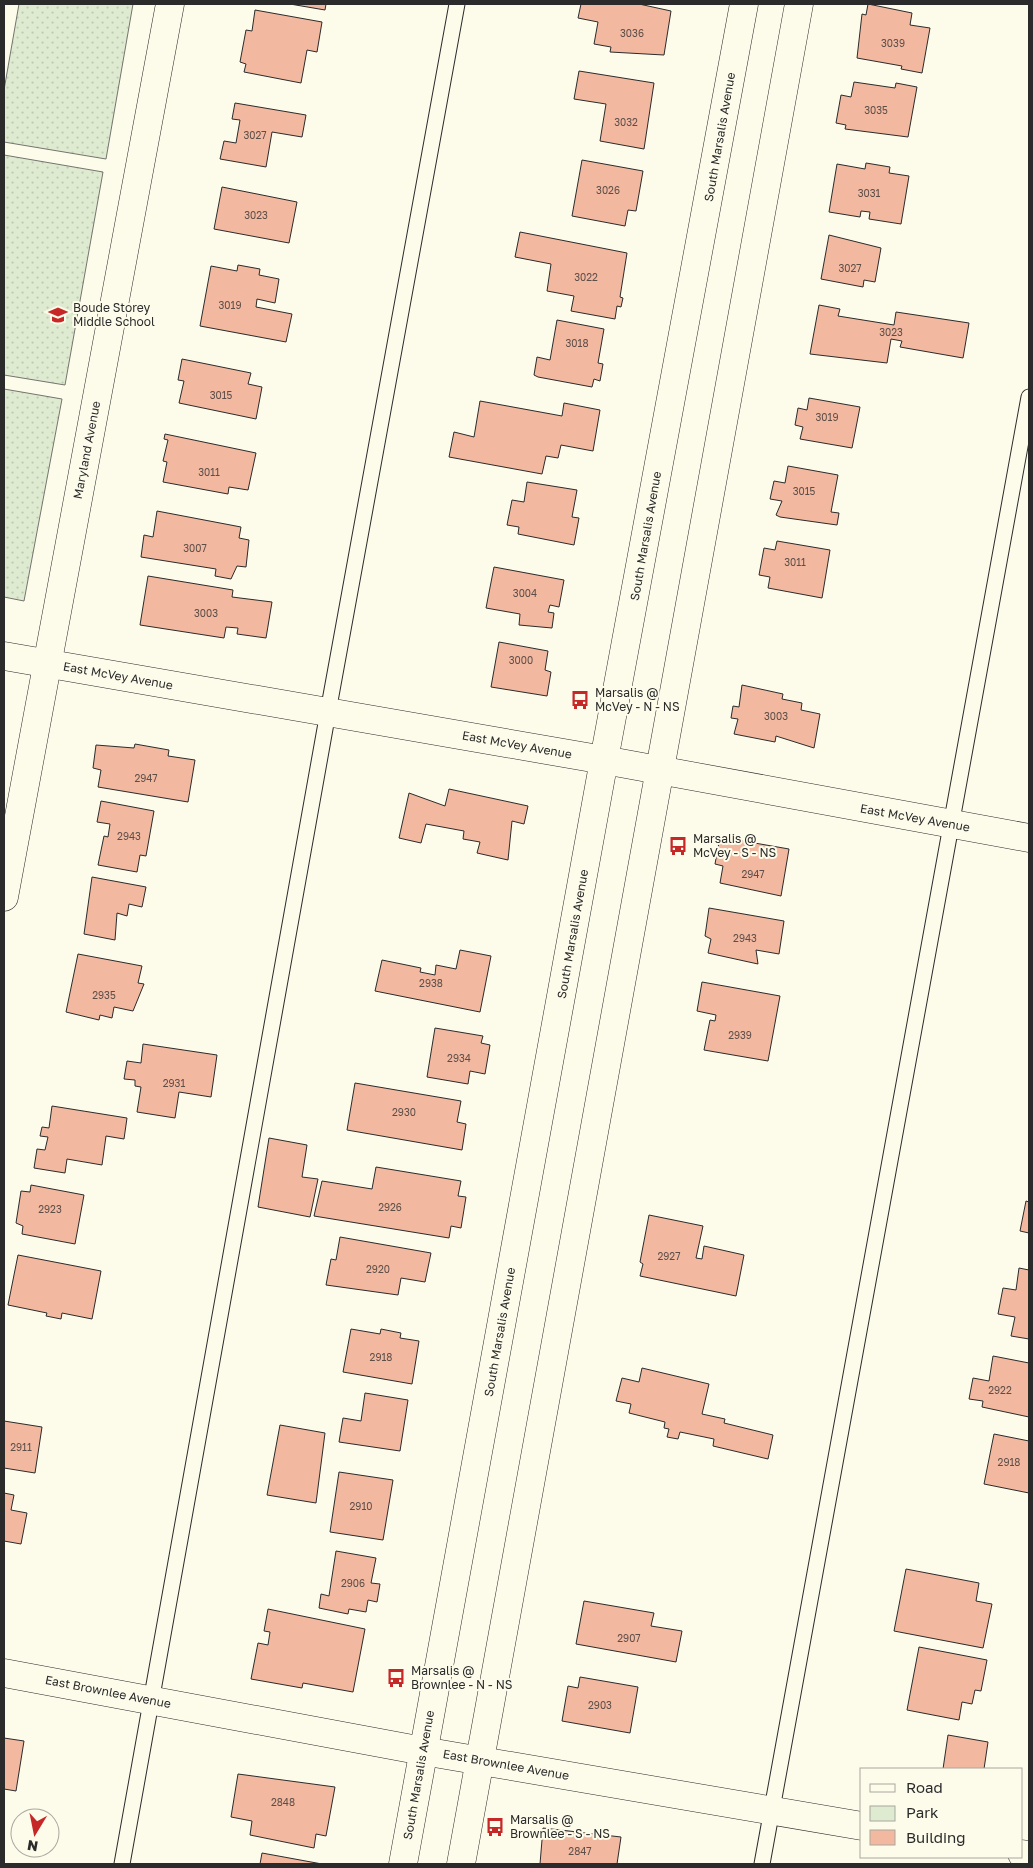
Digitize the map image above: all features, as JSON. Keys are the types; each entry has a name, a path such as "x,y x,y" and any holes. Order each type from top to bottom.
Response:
{"main road":[{"name":"Maryland Avenue","path":"4,897 170,4"},
{"name":"South Marsalis Avenue","path":"403,1864 744,4"},
{"path":"461,1864 799,4"},
{"name":"East McVey Avenue","path":"4,656 604,760 1029,838"},
{"name":"East Brownlee Avenue","path":"4,1673 423,1751 860,1826"}],"lane":[{"path":"122,1864 153,1701 328,712 457,4"},
{"path":"762,1864 1029,397"}],"green space":[{"path":"19,4 133,4 106,159 4,142 4,90"},
{"path":"4,155 103,172 65,385 4,375"},
{"path":"4,389 62,399 24,601 4,597"}],"building":[{"path":"290,4 326,4 325,10"},
{"path":"581,4 639,4 671,11 664,55 610,52 611,47 594,44 598,22 578,18"},
{"path":"868,4 912,13 910,25 930,28 922,73 901,69 902,66 857,58 862,14 866,15"},
{"path":"255,10 322,22 317,52 307,50 301,83 244,72 246,64 240,62 246,30 252,31"},
{"path":"579,71 654,83 644,149 600,141 606,104 574,99"},
{"path":"854,82 895,88 896,83 917,87 908,137 845,129 846,125 836,123 841,95 851,97"},
{"path":"235,103 306,115 302,137 272,132 266,167 220,159 224,141 236,143 240,120 232,119"},
{"path":"582,160 643,171 636,211 628,210 625,226 572,216"},
{"path":"866,163 890,167 889,173 909,176 901,224 869,219 870,212 861,211 860,217 829,212 837,164 865,169"},
{"path":"222,187 297,202 289,243 214,229"},
{"path":"520,232 627,253 620,297 623,298 621,307 617,306 615,319 571,311 574,296 547,291 551,264 515,257"},
{"path":"829,235 881,248 875,282 864,280 863,287 821,279"},
{"path":"238,265 260,269 259,275 279,279 275,303 257,299 256,307 292,314 286,342 200,326 211,266 237,271"},
{"path":"819,305 840,309 838,316 894,325 896,312 969,323 963,358 900,347 902,341 891,339 887,363 810,354"},
{"path":"557,320 604,329 598,363 603,364 600,381 594,379 592,387 534,375 537,357 550,360"},
{"path":"182,359 251,373 248,384 262,387 256,419 179,403 184,381 178,380"},
{"path":"809,398 860,407 852,448 800,439 803,427 795,425 798,408 807,410"},
{"path":"480,401 562,416 564,403 600,410 593,451 561,445 558,458 546,456 542,474 449,457 454,432 474,437"},
{"path":"165,434 256,453 248,490 229,487 228,494 163,482 167,462 163,461 168,440 164,439"},
{"path":"788,466 838,475 831,512 839,513 837,525 776,515 782,501 770,499 774,481 785,483"},
{"path":"527,482 577,490 572,517 579,518 574,545 518,534 519,527 507,525 512,500 524,502"},
{"path":"157,511 241,527 239,538 249,540 246,567 237,566 231,579 215,576 216,569 141,557 144,535 153,537"},
{"path":"777,541 830,550 822,598 768,588 770,577 759,575 764,548 775,550"},
{"path":"494,567 564,580 559,607 550,605 548,612 554,613 552,628 519,625 520,614 486,608"},
{"path":"148,576 233,590 232,597 272,602 266,638 237,634 238,628 226,627 224,638 140,625"},
{"path":"499,642 548,651 545,670 551,672 547,696 491,687"},
{"path":"742,685 783,694 782,699 802,703 801,710 820,714 814,748 776,736 775,742 734,734 738,719 731,718 733,706 739,707"},
{"path":"135,744 169,750 168,756 195,760 188,802 98,787 101,770 93,768 96,745 134,748"},
{"path":"449,789 528,806 524,824 512,821 508,860 477,853 480,842 463,839 464,831 426,824 421,843 399,838 409,793 445,806"},
{"path":"101,801 154,811 146,856 140,855 137,872 98,865 104,836 108,837 110,824 97,822"},
{"path":"720,837 789,849 781,896 720,883 723,866 715,864"},
{"path":"92,877 146,887 142,907 129,904 127,916 117,913 115,940 84,934"},
{"path":"709,908 784,921 779,954 756,950 758,964 708,953 711,939 705,936"},
{"path":"460,950 491,956 480,1012 375,991 382,960 421,968 420,972 435,975 436,965 456,969"},
{"path":"78,954 142,966 138,983 144,984 133,1011 114,1007 112,1018 100,1015 99,1020 66,1012"},
{"path":"702,982 780,996 768,1061 704,1050 710,1020 715,1021 716,1015 697,1011"},
{"path":"435,1028 483,1036 481,1043 490,1045 485,1074 470,1071 468,1084 427,1077"},
{"path":"143,1044 217,1055 211,1097 179,1092 175,1118 137,1112 141,1087 135,1086 135,1080 124,1079 127,1061 141,1063"},
{"path":"355,1083 461,1101 457,1122 466,1124 462,1150 347,1130"},
{"path":"52,1106 127,1118 124,1139 106,1136 102,1165 67,1159 65,1173 34,1168 37,1149 45,1150 48,1137 40,1136 42,1127 49,1128"},
{"path":"269,1138 307,1145 302,1177 318,1179 310,1217 258,1207"},
{"path":"376,1167 461,1181 458,1196 466,1197 461,1228 451,1226 449,1238 314,1216 322,1181 372,1189"},
{"path":"31,1185 84,1195 75,1244 22,1234 23,1226 16,1223 21,1191 30,1192"},
{"path":"1026,1201 1029,1202 1029,1233 1020,1231"},
{"path":"649,1215 703,1226 696,1258 702,1259 704,1246 744,1255 736,1296 640,1276 643,1264 640,1262"},
{"path":"340,1237 431,1253 425,1282 401,1278 398,1295 326,1285 331,1259 336,1260"},
{"path":"18,1255 101,1271 92,1319 62,1313 61,1319 46,1316 47,1313 8,1305"},
{"path":"1019,1268 1029,1270 1029,1339 1011,1336 1015,1317 998,1314 1003,1288 1016,1290"},
{"path":"351,1329 380,1334 381,1329 401,1333 400,1338 419,1341 412,1384 343,1372"},
{"path":"993,1356 1029,1363 1029,1417 982,1407 983,1401 969,1399 973,1378 989,1381"},
{"path":"642,1368 709,1384 702,1414 725,1419 724,1423 773,1435 768,1459 713,1446 714,1439 680,1432 678,1439 667,1437 669,1429 664,1428 665,1422 629,1413 631,1404 616,1401 622,1378 639,1382"},
{"path":"365,1393 408,1400 400,1451 339,1442 343,1418 361,1421"},
{"path":"4,1421 42,1427 35,1473 4,1468"},
{"path":"280,1425 325,1433 316,1503 267,1495"},
{"path":"994,1434 1029,1441 1029,1493 984,1484"},
{"path":"339,1472 393,1480 383,1540 330,1532"},
{"path":"4,1493 14,1495 11,1510 27,1513 21,1544 4,1541"},
{"path":"336,1551 376,1558 371,1583 380,1584 377,1602 368,1600 366,1612 349,1609 348,1614 319,1608 321,1594 329,1596"},
{"path":"906,1569 979,1583 976,1601 992,1604 983,1648 894,1631"},
{"path":"584,1601 654,1613 651,1626 682,1631 676,1662 576,1644"},
{"path":"268,1609 365,1629 353,1692 303,1683 302,1688 251,1679 258,1643 268,1645 270,1632 264,1631"},
{"path":"919,1647 987,1660 981,1691 975,1690 972,1704 962,1702 959,1720 907,1710"},
{"path":"580,1677 638,1687 630,1733 562,1721 568,1686 578,1688"},
{"path":"948,1735 988,1742 984,1768 943,1768"},
{"path":"4,1738 24,1741 16,1791 4,1789"},
{"path":"238,1774 335,1787 326,1836 316,1834 314,1848 250,1835 252,1821 231,1817"},
{"path":"543,1828 621,1837 617,1864 540,1864"},
{"path":"262,1853 322,1864 260,1864"}],"place":[{"name":"Boude Storey Middle School","path":"58,315"},
{"name":"Marsalis @ McVey - N - NS","path":"580,700"},
{"name":"Marsalis @ McVey - S - NS","path":"678,846"},
{"name":"Marsalis @ Brownlee - N - NS","path":"396,1678"},
{"name":"Marsalis @ Brownlee - S - NS","path":"495,1827"}]}
